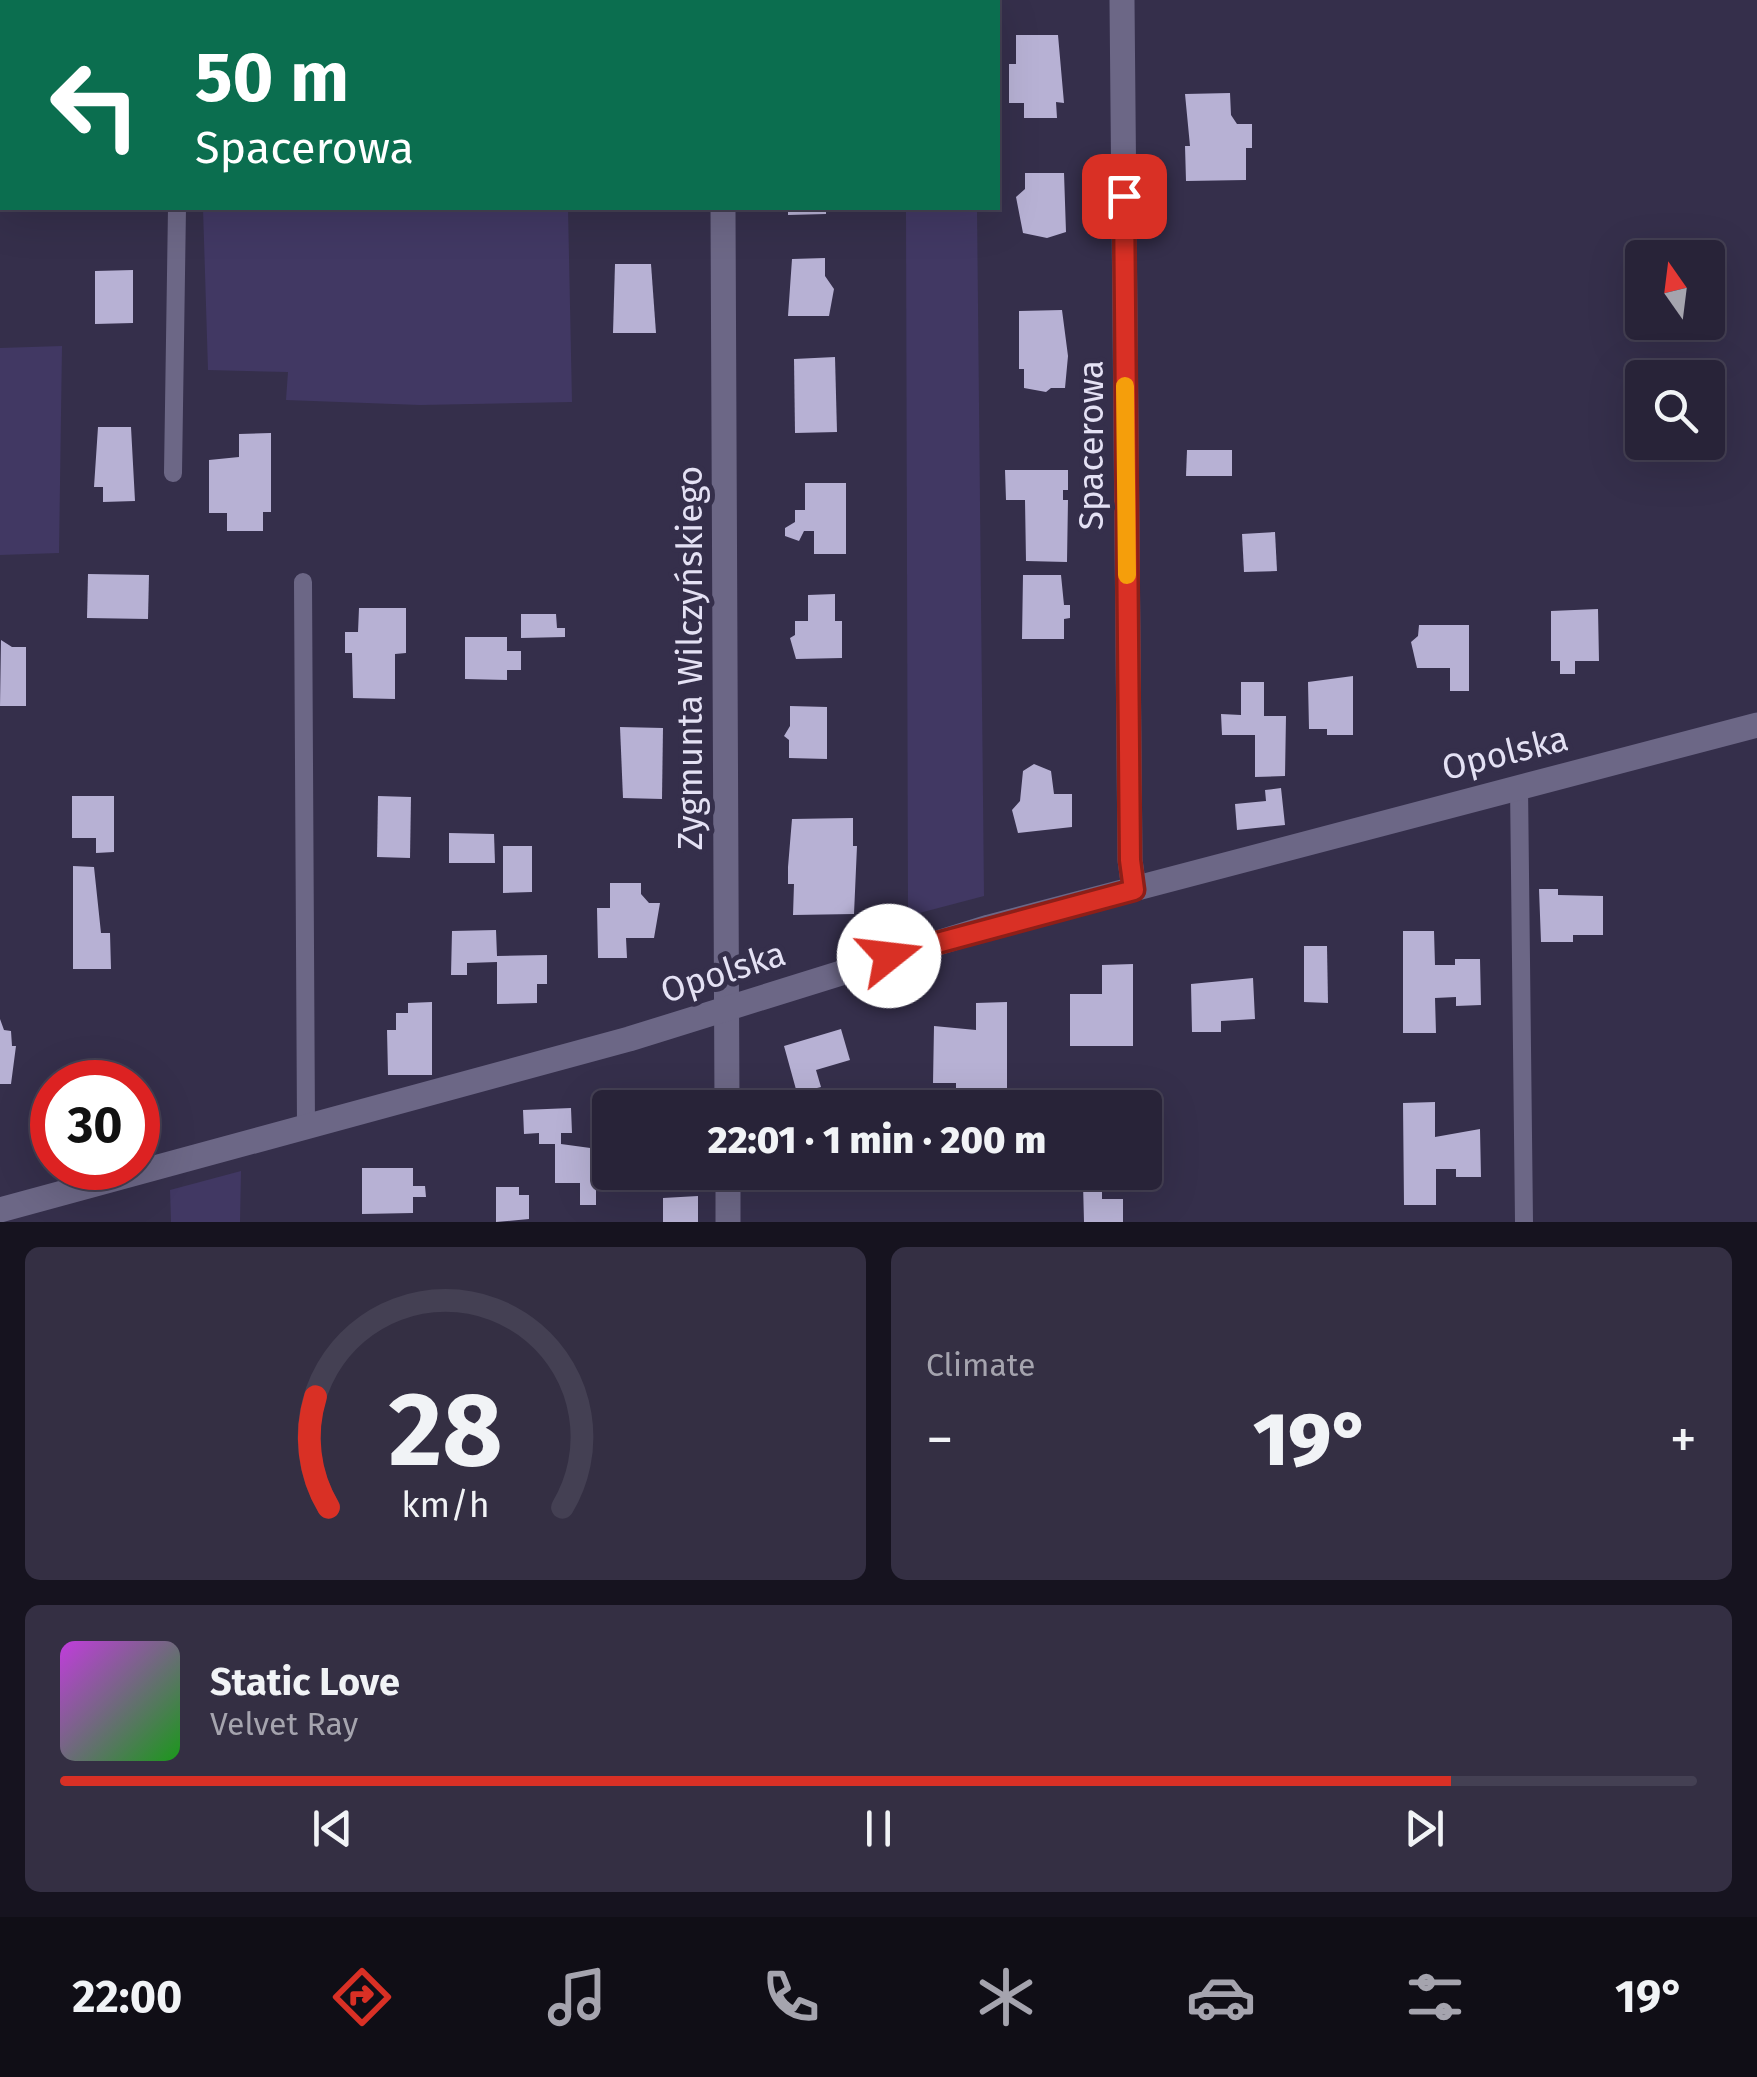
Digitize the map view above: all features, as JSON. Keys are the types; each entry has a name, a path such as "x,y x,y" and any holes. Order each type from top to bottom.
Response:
{"street":[{"name":"Spacerowa","path":"1122,0 1130,860 1134,890"},
{"name":"Zygmunta Wilczyńskiego","path":"723,210 727,1090"},
{"name":"Opolska","path":"0,1210 727,1008 970,933 1757,726"},
{"path":"728,1190 728,1222"}],"lane":[{"path":"173,473 177,210"},
{"path":"303,582 306,1127"},
{"path":"1519,786 1524,1222"}],"shaded area":[{"path":"203,210 568,210 572,402 420,405 286,400 288,372 208,370"},
{"path":"906,210 977,210 984,896 908,916"},
{"path":"62,346 59,553 0,555 0,348"},
{"path":"241,1171 240,1222 171,1222 170,1190"}],"building":[{"path":"1016,35 1058,35 1064,103 1056,102 1057,118 1024,118 1024,103 1009,103 1009,64 1016,64"},
{"path":"1230,93 1231,115 1237,124 1252,124 1252,148 1246,148 1246,180 1186,181 1185,146 1190,146 1185,94"},
{"path":"1025,173 1064,173 1066,232 1047,238 1023,233 1016,197 1025,189"},
{"path":"788,210 826,210 826,214 788,215"},
{"path":"825,258 825,276 834,289 829,316 788,316 792,259"},
{"path":"615,264 651,264 656,333 613,333"},
{"path":"133,270 133,323 95,324 95,271"},
{"path":"1062,310 1068,356 1065,388 1046,392 1024,388 1024,369 1019,369 1019,311"},
{"path":"835,357 837,432 795,433 794,359"},
{"path":"98,427 131,427 135,501 103,502 103,487 94,487"},
{"path":"271,433 271,512 263,512 263,531 227,531 227,513 209,513 209,460 239,457 239,434"},
{"path":"1187,450 1232,450 1232,476 1186,476"},
{"path":"1005,470 1068,470 1068,490 1063,490 1063,500 1068,500 1067,562 1026,561 1025,500 1006,500"},
{"path":"805,483 846,483 846,554 814,554 814,531 804,531 799,541 785,536 785,528 795,522 795,510 805,510"},
{"path":"1275,532 1277,571 1244,572 1242,534"},
{"path":"88,574 149,575 148,619 87,618"},
{"path":"1023,575 1061,575 1064,605 1070,605 1070,618 1064,619 1064,639 1022,639"},
{"path":"835,594 835,621 842,621 842,658 796,659 790,638 795,635 795,621 808,621 808,595"},
{"path":"359,608 406,608 406,653 395,654 395,699 353,698 352,653 345,653 345,632 358,632"},
{"path":"1598,609 1599,661 1575,661 1575,674 1560,674 1560,661 1551,661 1551,611"},
{"path":"521,614 556,614 557,628 565,628 565,637 521,638"},
{"path":"1419,625 1469,625 1469,691 1450,691 1450,668 1417,668 1411,642 1418,636"},
{"path":"465,637 507,637 507,651 521,651 521,670 507,670 507,680 465,679"},
{"path":"1,640 12,647 26,647 26,706 0,706"},
{"path":"1353,676 1353,735 1327,735 1327,729 1309,729 1308,682"},
{"path":"1241,682 1264,682 1264,716 1286,716 1285,776 1255,777 1255,735 1222,735 1221,714 1241,715"},
{"path":"790,706 827,707 827,759 789,758 789,740 784,736 790,726"},
{"path":"620,727 663,728 662,799 623,798"},
{"path":"1034,764 1051,771 1054,794 1072,794 1072,827 1018,833 1012,810 1020,801 1023,771"},
{"path":"1281,788 1285,825 1237,830 1235,804 1266,801 1265,790"},
{"path":"72,796 114,796 114,852 96,853 96,838 72,838"},
{"path":"378,796 411,797 410,858 377,857"},
{"path":"853,818 853,846 857,846 854,914 793,915 794,884 788,884 792,819"},
{"path":"449,833 494,834 495,863 449,863"},
{"path":"503,846 532,846 532,892 503,893"},
{"path":"73,866 94,867 101,933 110,933 111,969 73,969"},
{"path":"610,883 641,883 641,894 649,903 660,903 654,938 626,938 627,958 598,958 597,908 610,908"},
{"path":"1539,889 1558,889 1558,895 1603,896 1603,935 1573,935 1573,942 1541,942"},
{"path":"496,930 497,956 547,955 547,984 537,984 537,1003 497,1004 497,962 467,963 467,975 451,975 452,931"},
{"path":"1403,931 1434,931 1435,965 1455,965 1455,959 1480,959 1481,1005 1456,1006 1456,997 1435,998 1436,1033 1403,1033"},
{"path":"1304,946 1327,946 1328,1003 1304,1002"},
{"path":"1133,964 1133,1046 1070,1046 1070,994 1102,994 1102,965"},
{"path":"1253,978 1255,1019 1221,1021 1221,1032 1192,1032 1191,984"},
{"path":"432,1002 432,1075 388,1075 387,1030 396,1030 396,1013 408,1013 408,1003"},
{"path":"1007,1002 1007,1090 956,1090 956,1083 933,1083 934,1026 976,1030 976,1003"},
{"path":"0,1019 4,1030 11,1031 12,1046 16,1046 11,1084 0,1084"},
{"path":"841,1029 850,1060 816,1070 821,1087 796,1090 784,1046"},
{"path":"1435,1102 1435,1137 1480,1129 1481,1177 1456,1177 1456,1169 1436,1169 1436,1205 1404,1205 1403,1103"},
{"path":"571,1108 572,1133 561,1133 561,1144 592,1148 596,1205 580,1205 580,1183 555,1183 555,1144 539,1144 539,1133 524,1134 523,1110"},
{"path":"362,1168 413,1168 413,1186 425,1186 426,1197 413,1197 413,1213 362,1214"},
{"path":"496,1187 519,1187 519,1195 529,1195 529,1219 496,1222"},
{"path":"1083,1190 1102,1190 1102,1199 1123,1199 1123,1222 1084,1222"},
{"path":"698,1196 698,1222 663,1222 663,1198"}],"slow traffic":[{"path":"1125,386 1127,575"}],"route":[{"path":"889,956 1134,890 1130,860 1124,196"}]}
